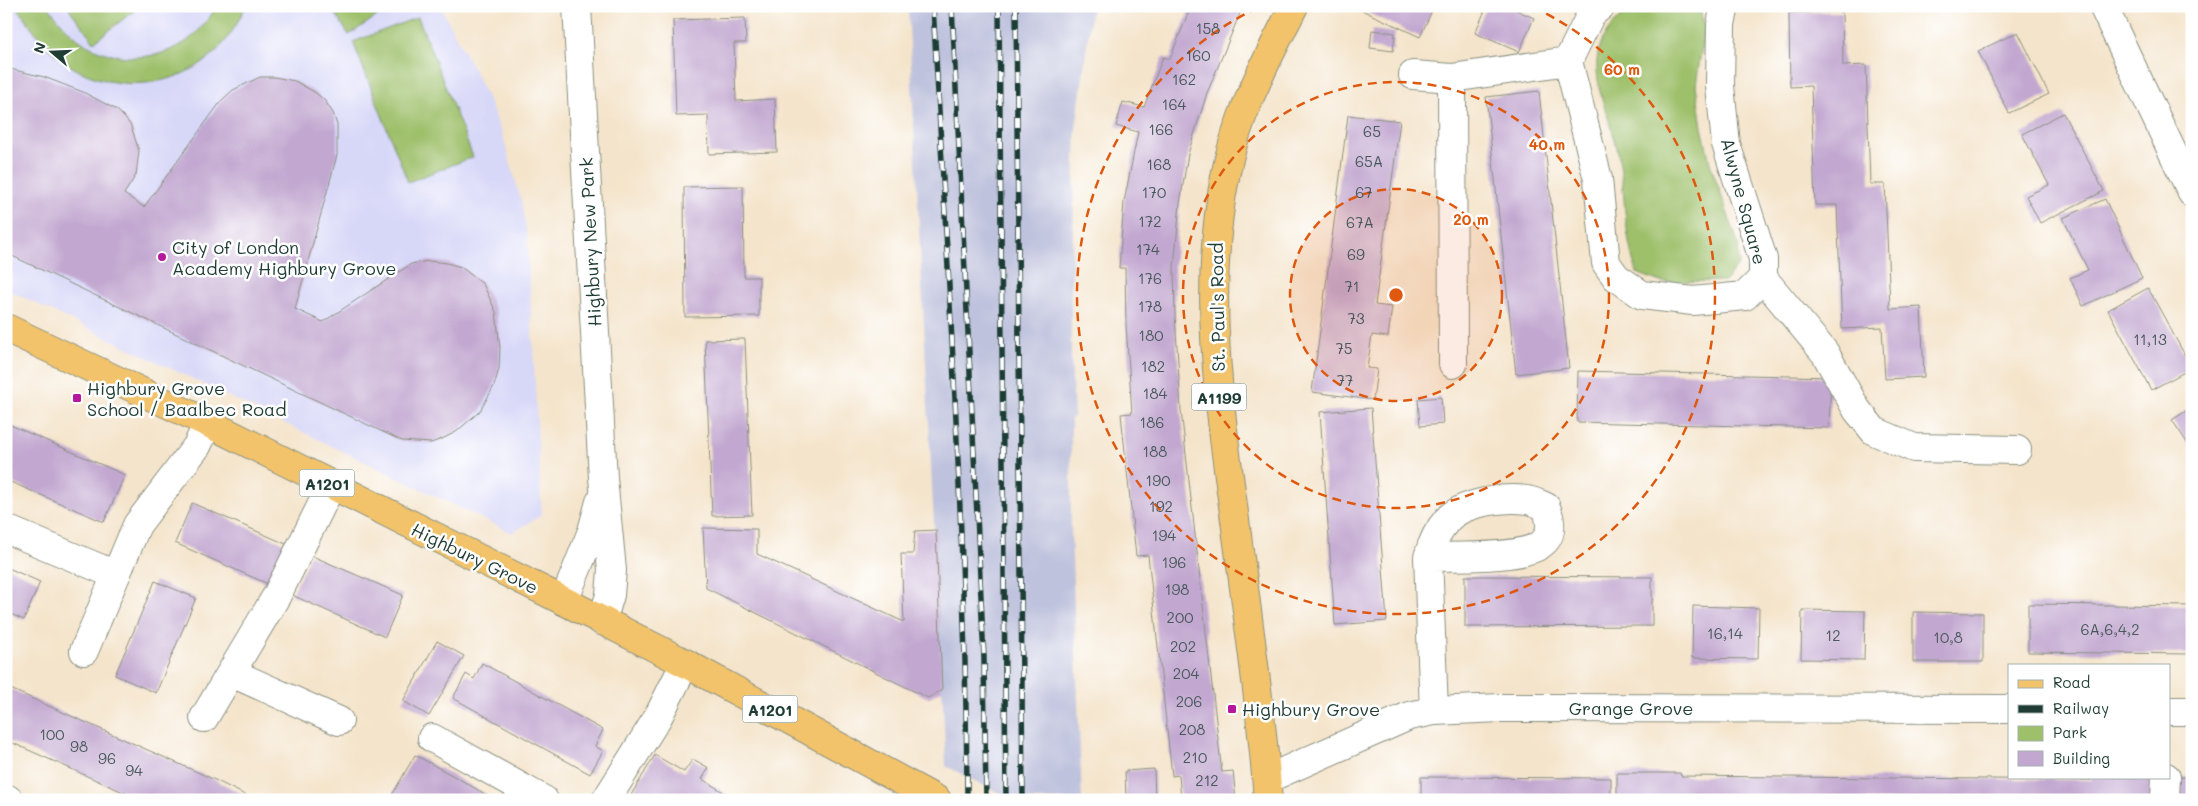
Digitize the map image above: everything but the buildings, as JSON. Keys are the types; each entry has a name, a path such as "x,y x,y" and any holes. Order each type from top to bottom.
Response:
{"main road":[{"name":"St. Paul's Road","path":"1267,789 1257,685 1219,408 1213,301 1216,231 1226,169 1249,97 1294,6"},
{"name":"Highbury Grove","path":"6,328 208,423 564,601 685,663 937,800"}],"street":[{"name":"Highbury New Park","path":"577,6 603,478 612,570 610,595 602,621"},
{"path":"1413,75 1452,78 1568,61 1591,14 1601,6"},
{"name":"Alwyne Square","path":"1568,61 1598,179 1606,263 1616,278 1642,295 1693,301 1745,296 1763,278 1763,259 1726,144 1720,86 1721,24 1725,6"},
{"path":"2104,6 2192,193"},
{"path":"1452,78 1453,364"},
{"path":"1763,278 1826,353 1857,410 1874,430 1914,448 2017,450"},
{"path":"84,650 137,525 197,446 208,423"},
{"name":"Highbury New Park","path":"564,601 592,531 599,507 603,478"},
{"path":"204,718 277,595 331,486"},
{"path":"1428,557 1524,552 1541,545 1550,532 1551,520 1546,507 1507,492 1463,508 1448,519 1434,538 1428,557 1434,712"},
{"path":"6,529 116,574"},
{"path":"606,800 658,718 685,663"},
{"path":"232,673 339,721"},
{"name":"Grange Grove","path":"1267,789 1386,725 1409,716 1434,712 1501,708 2008,709"},
{"path":"2170,710 2192,711"},
{"path":"432,738 544,800"},
{"path":"2165,800 2166,778"}],"shaded area":[{"path":"6,6 440,6 490,104 503,137 521,200 527,235 542,515 512,533 6,289"},
{"path":"908,6 1092,6 1076,129 1071,297 1071,358 1074,417 1071,418 1071,532 1082,800 1012,800 946,766"}],"green space":[{"path":"16,6 48,6 68,30 82,42 106,53 133,57 160,54 184,43 194,35 217,6 246,6 226,41 206,60 187,71 167,79 146,83 124,83 103,80 82,72 63,61 43,42"},
{"path":"67,6 140,6 94,42"},
{"path":"330,6 392,6 349,35"},
{"path":"1635,6 1698,6 1705,26 1696,85 1702,127 1710,163 1738,243 1739,264 1725,281 1660,282 1637,273 1632,258 1621,168 1601,95 1597,60 1598,51 1605,36 1621,16"},
{"path":"418,17 473,157 408,182 353,42"}],"railway":[{"path":"933,6 960,502 967,800"},
{"path":"952,6 984,658 986,800"},
{"path":"999,6 1006,800"},
{"path":"1016,6 1023,800"}],"place":[{"name":"City of London Academy Highbury Grove","path":"162,257"},
{"name":"Highbury Grove School / Baalbec Road","path":"77,398"},
{"name":"Highbury Grove","path":"1232,709"}]}
